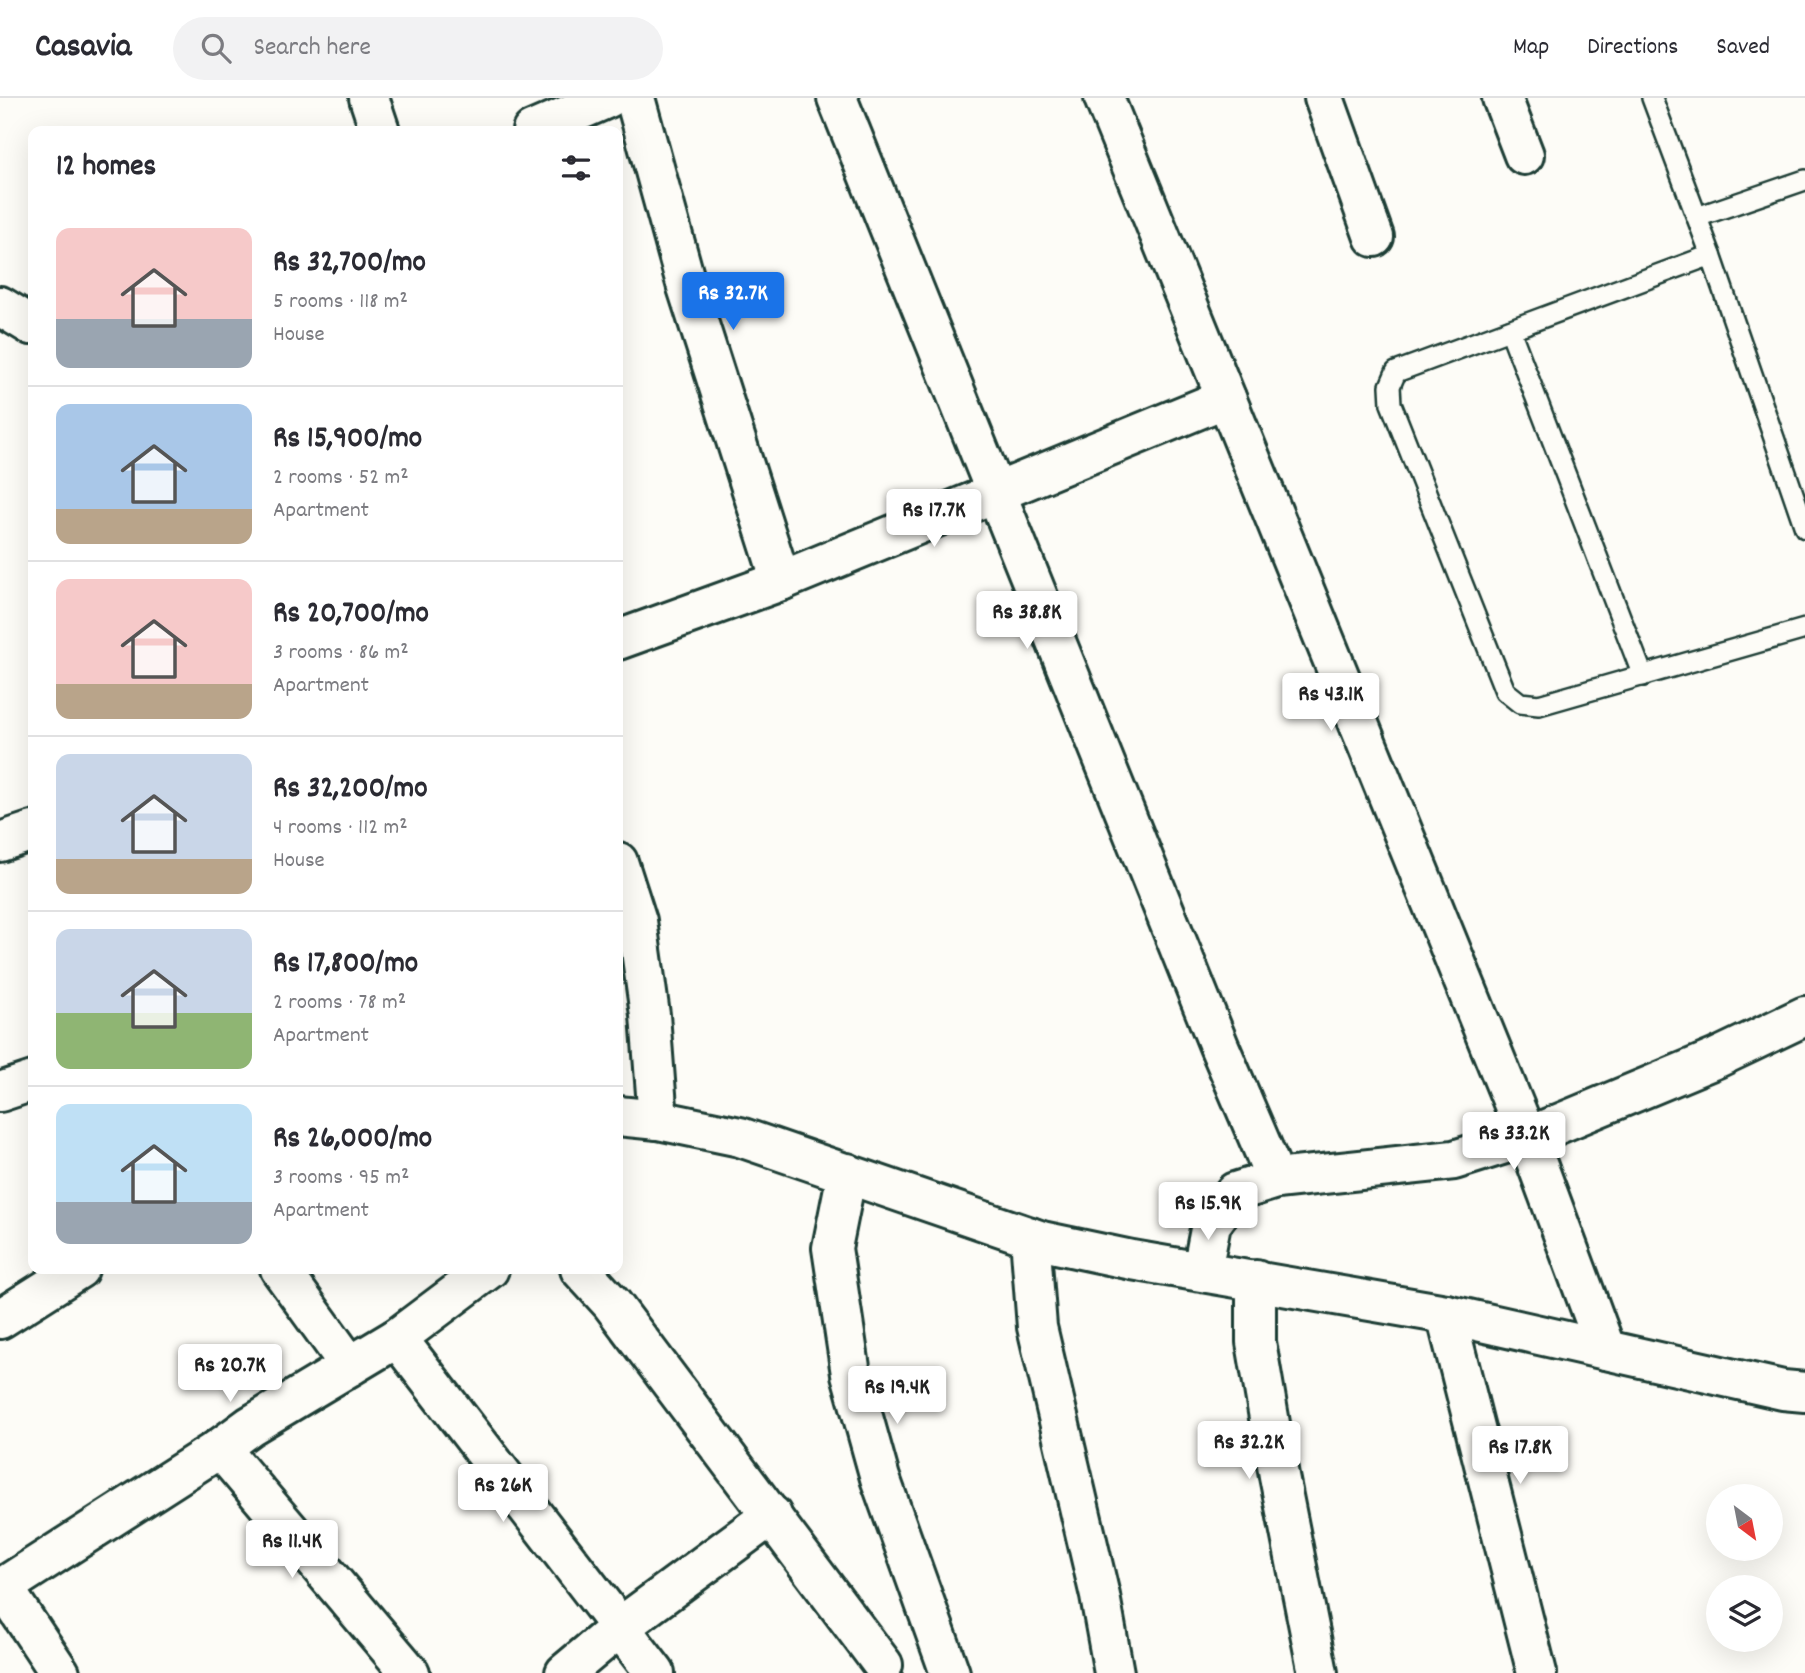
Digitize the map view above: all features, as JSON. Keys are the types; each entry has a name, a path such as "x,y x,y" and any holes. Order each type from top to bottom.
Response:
{"street":[{"path":"369,98 378,126"},
{"path":"544,126 608,98"},
{"path":"635,98 687,287 781,581"},
{"path":"837,98 994,492 1219,1046 1276,1179"},
{"path":"1104,98 1527,1137 1606,1350"},
{"path":"1324,98 1374,237"},
{"path":"1502,98 1524,155"},
{"path":"623,638 781,581 1226,398"},
{"path":"623,878 637,921 650,1015 658,1120"},
{"path":"1202,1271 1211,1224 1235,1192 1276,1179 1454,1160 1527,1137 1717,1058 1805,1016"},
{"path":"0,1092 28,1083"},
{"path":"623,1116 658,1120 740,1137 1030,1237 1132,1259 1446,1314 1783,1390 1805,1392"},
{"path":"847,1173 832,1248 851,1374 880,1478 950,1673"},
{"path":"1030,1237 1037,1327 1100,1596 1114,1673"},
{"path":"0,1319 71,1274"},
{"path":"284,1274 350,1366"},
{"path":"60,1673 1,1588 250,1426 397,1338 482,1274"},
{"path":"585,1274 612,1304 883,1665"},
{"path":"1255,1280 1256,1342 1318,1673"},
{"path":"1446,1314 1537,1673"},
{"path":"397,1338 655,1673"},
{"path":"220,1448 410,1673"},
{"path":"565,1673 620,1627 772,1516"}],"lane":[{"path":"1652,98 1711,255 1805,528"},
{"path":"1697,217 1805,180"},
{"path":"1711,255 1396,372 1390,386 1391,404 1505,691 1520,703 1539,705 1805,629"},
{"path":"1510,330 1643,676"}]}
